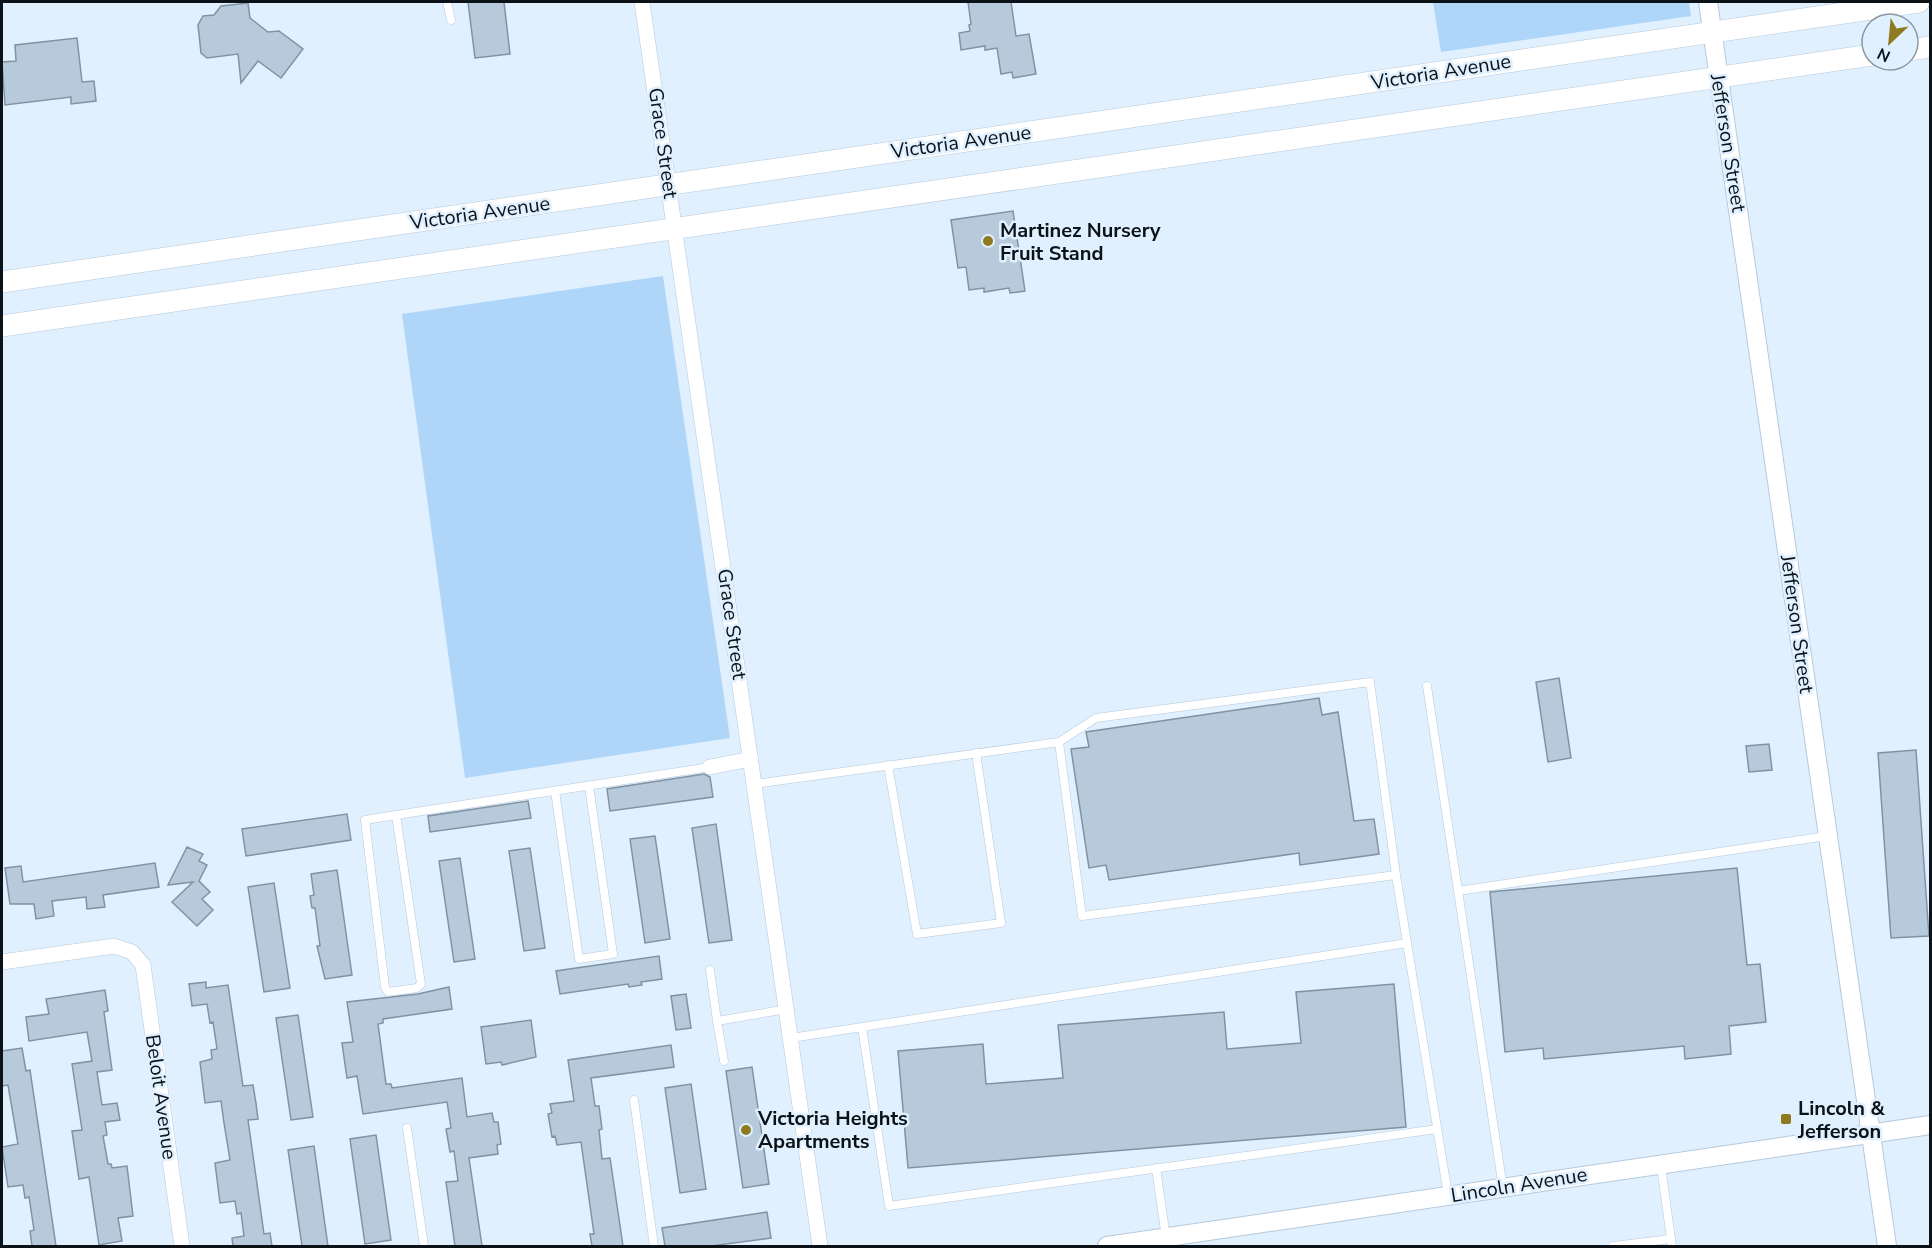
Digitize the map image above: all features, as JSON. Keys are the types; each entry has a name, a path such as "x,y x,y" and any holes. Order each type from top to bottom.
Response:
{"main road":[{"name":"Victoria Avenue","path":"2,282 1919,2"},
{"path":"2,326 1860,57"}],"street":[{"name":"Grace Street","path":"642,2 820,1246"},
{"name":"Jefferson Street","path":"1708,2 1887,1246"},
{"path":"710,766 751,759"},
{"name":"Beloit Avenue","path":"2,962 114,946 132,952 143,965 182,1246"},
{"name":"Lincoln Avenue","path":"1107,1246 1930,1125"}],"lane":[{"path":"447,2 451,20"},
{"path":"755,784 1059,741 1096,718 1370,682 1396,875 1448,1196"},
{"path":"1426,686 1503,1188"},
{"path":"1059,741 1082,916 1396,875"},
{"path":"888,765 917,934 990,925 1001,923 976,753"},
{"path":"396,815 421,984 417,988 388,992 385,987 365,820 396,815 589,786 710,766"},
{"path":"555,791 579,959 613,954 589,786"},
{"path":"1458,891 1827,836"},
{"path":"791,1038 1407,943"},
{"path":"710,970 724,1061"},
{"path":"717,1021 787,1010"},
{"path":"862,1027 890,1206 1437,1129"},
{"path":"634,1100 654,1246"},
{"path":"407,1128 424,1246"},
{"path":"1613,1246 1671,1243 1661,1164"},
{"path":"1156,1168 1166,1238"}],"shaded area":[{"path":"1433,2 1689,2 1691,16 1441,52"},
{"path":"663,276 730,738 465,778 402,314"}],"building":[{"path":"468,2 504,2 510,54 475,58"},
{"path":"968,2 1011,2 1016,36 1029,34 1036,74 1013,78 1012,72 1001,74 997,48 985,50 985,46 961,50 959,33 970,31"},
{"path":"248,3 250,18 268,32 279,31 303,49 281,78 258,61 241,83 238,54 207,58 201,53 198,25 203,16 214,15 221,6"},
{"path":"77,38 82,82 94,81 96,101 71,104 71,97 5,105 2,62 16,61 15,45"},
{"path":"1013,211 1025,291 1010,293 1009,288 984,292 984,288 969,290 966,267 958,268 951,220"},
{"path":"1559,678 1571,758 1548,762 1536,682"},
{"path":"1319,698 1322,715 1338,712 1354,821 1374,819 1379,854 1300,865 1299,853 1109,880 1106,865 1089,868 1071,749 1089,747 1086,732"},
{"path":"1769,744 1772,770 1749,772 1746,746"},
{"path":"1916,750 1929,936 1891,938 1878,753"},
{"path":"704,774 710,777 713,797 610,811 607,789"},
{"path":"528,801 531,818 430,832 428,816"},
{"path":"347,814 351,840 246,856 242,829"},
{"path":"716,824 732,940 709,943 692,828"},
{"path":"655,836 670,939 645,943 630,839"},
{"path":"187,847 203,854 199,861 207,865 199,881 210,892 202,899 213,910 197,926 172,902 193,882 168,885"},
{"path":"530,848 545,948 524,951 509,851"},
{"path":"460,858 475,959 454,962 439,861"},
{"path":"155,863 159,887 103,895 105,907 87,909 86,897 52,901 54,916 36,919 34,904 10,904 5,868 21,866 23,882"},
{"path":"1737,868 1747,965 1760,964 1766,1022 1729,1026 1731,1054 1685,1059 1684,1046 1544,1059 1543,1048 1505,1052 1490,892"},
{"path":"337,870 352,975 325,979 317,946 320,946 315,908 312,908 310,896 314,895 311,874"},
{"path":"274,883 290,988 264,992 248,887"},
{"path":"659,956 662,979 641,982 642,985 629,987 628,984 560,994 556,971"},
{"path":"206,982 206,988 228,985 243,1086 253,1085 258,1119 248,1120 264,1234 270,1233 272,1246 233,1246 232,1238 244,1236 241,1213 237,1214 235,1201 220,1203 215,1163 230,1160 221,1101 205,1103 200,1062 212,1059 211,1050 217,1049 213,1022 210,1023 207,1004 192,1006 189,984"},
{"path":"1394,984 1406,1127 908,1168 898,1051 983,1044 986,1084 1063,1078 1058,1025 1224,1012 1227,1049 1301,1043 1296,992"},
{"path":"449,987 452,1009 383,1019 383,1023 378,1024 386,1084 391,1084 392,1088 462,1078 467,1117 492,1113 494,1122 498,1122 501,1144 497,1145 498,1154 469,1158 482,1246 455,1246 446,1182 458,1181 454,1151 450,1152 446,1129 451,1128 447,1102 363,1114 357,1076 347,1078 342,1043 353,1042 347,1002 418,994"},
{"path":"105,990 108,1011 104,1012 112,1070 97,1072 102,1105 117,1103 120,1120 105,1122 107,1135 103,1136 108,1164 111,1164 112,1168 127,1166 133,1216 118,1218 122,1241 99,1245 89,1177 79,1179 72,1131 82,1130 72,1064 92,1061 87,1032 29,1041 26,1017 49,1014 46,999"},
{"path":"686,994 691,1028 676,1030 671,996"},
{"path":"298,1015 313,1117 291,1120 276,1018"},
{"path":"531,1020 536,1057 502,1065 501,1062 486,1064 481,1027"},
{"path":"671,1045 674,1067 591,1078 595,1106 599,1106 602,1159 610,1158 623,1246 592,1246 590,1234 594,1234 581,1142 557,1145 555,1136 552,1137 548,1114 552,1113 550,1104 574,1101 568,1060"},
{"path":"22,1048 26,1071 30,1070 56,1246 32,1246 30,1231 34,1230 29,1197 25,1198 23,1185 8,1187 2,1147 18,1144 8,1085 2,1086 2,1051"},
{"name":"Victoria Heights Apartments","path":"752,1067 769,1184 743,1188 726,1071"},
{"name":"Victoria Heights Apartments","path":"691,1084 706,1189 680,1193 665,1088"},
{"path":"376,1135 391,1240 365,1244 350,1139"},
{"path":"314,1146 328,1246 302,1246 288,1150"},
{"path":"767,1212 771,1238 711,1246 665,1246 662,1228"}],"place":[{"name":"Martinez Nursery Fruit Stand","path":"988,241"},
{"name":"Lincoln & Jefferson","path":"1786,1119"},
{"name":"Victoria Heights Apartments","path":"746,1130"}]}
